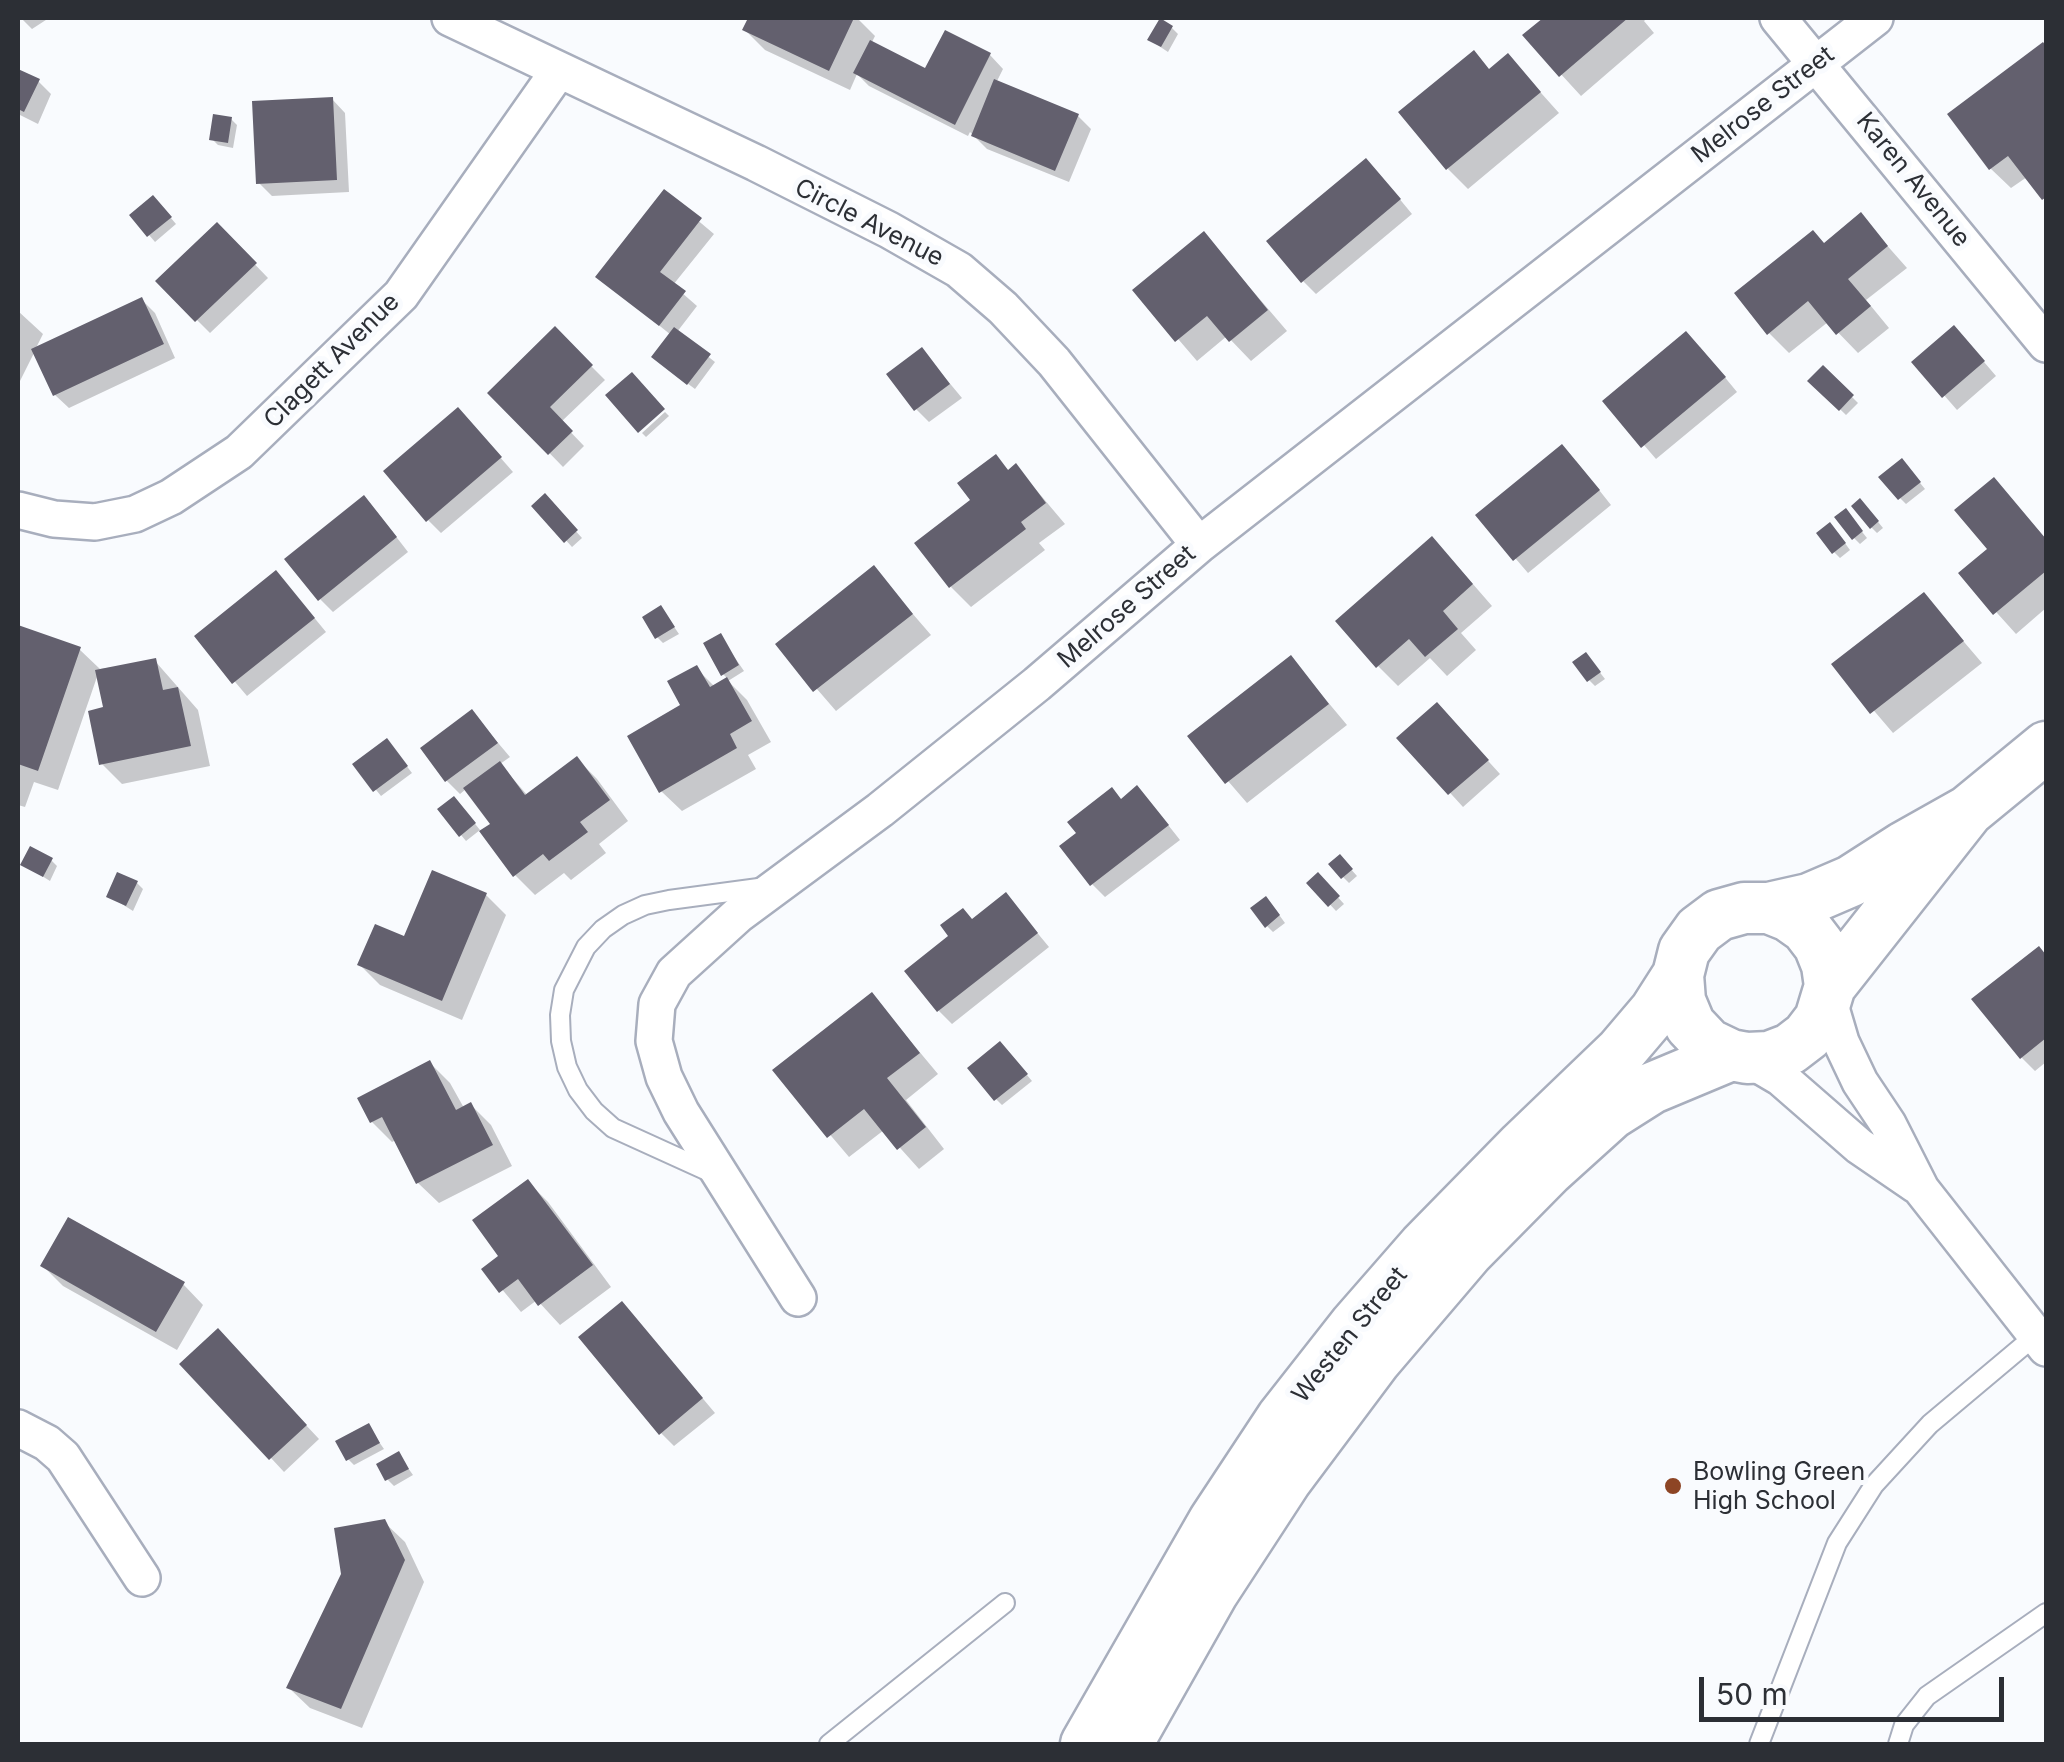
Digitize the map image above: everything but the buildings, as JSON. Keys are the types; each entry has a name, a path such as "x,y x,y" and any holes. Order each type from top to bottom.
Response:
{"street":[{"name":"Circle Avenue","path":"450,18 888,230 959,270 1004,308 1054,362 1199,545"},
{"name":"Karen Avenue","path":"1778,18 2046,344"},
{"name":"Melrose Street","path":"798,1298 681,1112 664,1077 654,1040 657,1004 674,973 702,944 1037,684 1199,545 1875,18"},
{"name":"Clagett Avenue","path":"18,510 54,519 95,522 135,514 171,497 239,452 402,295 559,70"},
{"path":"1921,1189 1860,1146 1781,1078 1708,1044 1690,1025 1680,1001 1678,976 1684,951 1698,930 1719,915 1809,899 1851,881 1968,812 2046,746"},
{"path":"1739,1057 1769,1056 1798,1043 1820,1019 1829,992 1968,812"},
{"path":"1769,908 1806,928 1819,945 1828,965 1829,992 1841,1042 1860,1082 1888,1124 1921,1189 2041,1342"},
{"name":"Westen Street","path":"1086,1744 1214,1521 1282,1418 1424,1246 1621,1052 1678,976"},
{"name":"Westen Street","path":"1136,1737 1213,1592 1286,1480 1375,1361 1468,1252 1611,1114 1652,1088 1739,1057"},
{"path":"18,1428 63,1456 142,1578"}],"lane":[{"path":"726,1180 613,1128 594,1111 578,1090 564,1054 560,1015 564,990 586,947 623,915 669,900 781,884"},
{"path":"1759,1744 1837,1543 1874,1484 1930,1424 2041,1342"},
{"path":"829,1744 1005,1603"},
{"path":"1898,1744 1904,1725 1927,1696 2046,1613"}],"place":[{"name":"Bowling Green High School","path":"1673,1486"}]}
